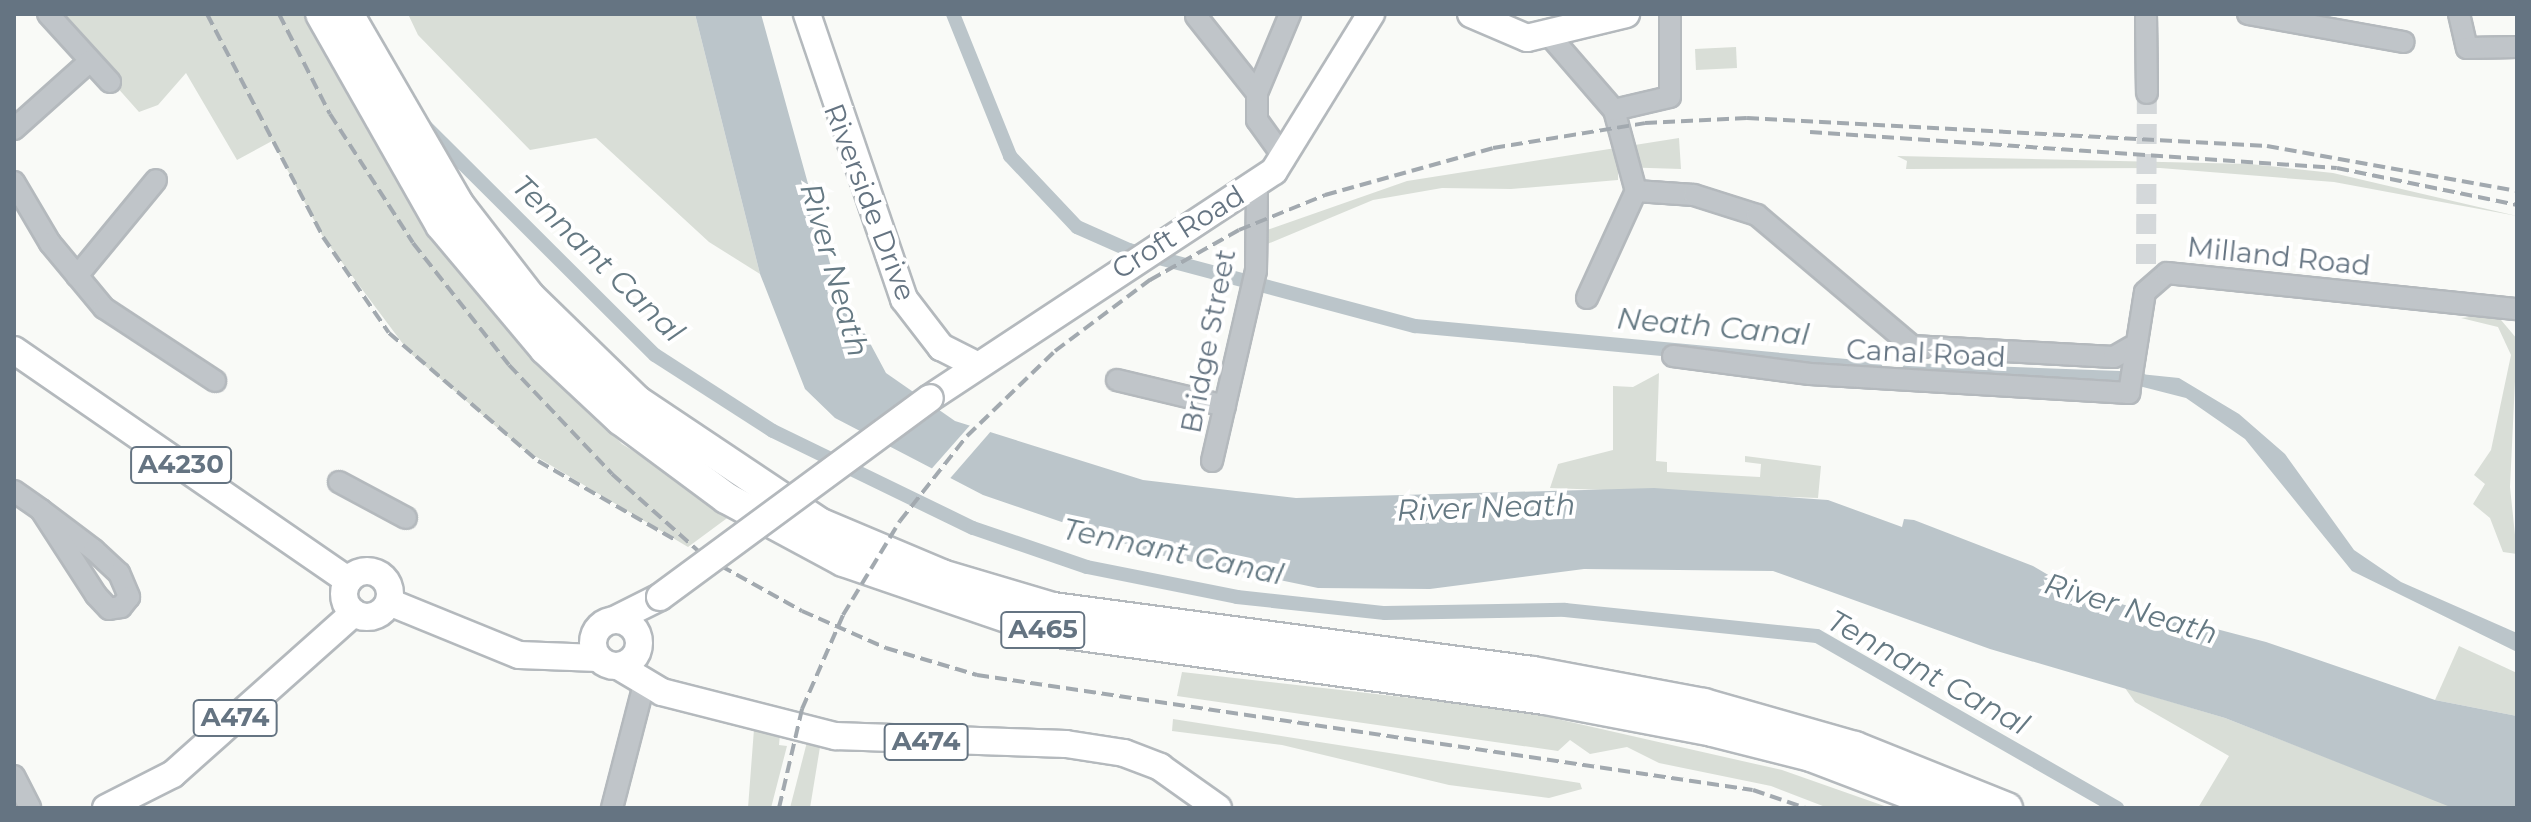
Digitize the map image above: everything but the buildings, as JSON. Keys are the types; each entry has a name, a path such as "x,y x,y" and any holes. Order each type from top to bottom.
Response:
{"highway":[{"name":"A465","path":"321,14 394,101 490,249 577,346 733,472 872,547 1053,608 1533,672 1704,704 1855,747 2008,808"},
{"name":"A465","path":"348,14 356,55 441,225 545,349 621,420 726,498 843,561 1044,630 1545,699 1697,728 1811,756 1947,808"}],"main road":[{"name":"Riverside Drive","path":"807,14 894,275 941,347"},
{"name":"Croft Road","path":"617,643 660,597 973,363 1257,184 1285,159 1371,14"},
{"path":"1471,14 1527,38 1626,14"},
{"path":"934,395 941,347 973,363"},
{"name":"A4230","path":"14,350 348,580"},
{"path":"354,613 345,600 348,580 362,571 379,574 390,586 389,602 519,655 617,643"},
{"name":"A474","path":"106,808 173,774 354,613 371,617 389,602"},
{"name":"A474","path":"617,643 644,684 686,696 835,736 1066,744 1124,753 1166,772 1218,808"},
{"name":"A474","path":"617,643 686,696"}],"street":[{"path":"48,14 110,82"},
{"path":"1285,159 1257,120 1257,93 1290,14"},
{"path":"1614,110 1670,97 1670,14"},
{"path":"2146,14 2147,93"},
{"path":"2248,14 2404,42"},
{"path":"2459,14 2467,48 2517,47"},
{"path":"1196,16 1257,93"},
{"path":"1549,35 1614,110 1636,191 1587,298"},
{"path":"14,129 90,61"},
{"path":"77,276 156,180"},
{"path":"14,182 77,276 104,308 215,381"},
{"name":"Bridge Street","path":"1212,461 1256,271 1257,184"},
{"path":"1636,191 1694,195 1757,215 1912,346 2114,357 2131,347 2145,292 2146,264"},
{"name":"Milland Road","path":"2145,292 2158,276 2180,273 2517,309"},
{"name":"Canal Road","path":"1673,356 1810,374 2129,393 2131,347"},
{"path":"1117,380 1225,406"},
{"path":"339,482 406,518"},
{"path":"14,491 41,510 119,573 129,597 121,607 109,609 96,595 41,510"},
{"path":"612,808 644,684"},
{"path":"14,776 30,808"}],"shaded area":[{"path":"52,14 313,14 425,223 477,291 622,444 734,513 688,547 520,447 409,352 323,237 272,141 237,160 186,73 158,105 139,112"},
{"path":"408,14 695,14 760,274 709,242 596,138 530,150 418,35"},
{"path":"1736,47 1737,68 1696,70 1695,49"},
{"path":"1679,138 1681,169 1618,167 1618,180 1511,189 1442,188 1373,200 1265,245 1267,230 1407,181"},
{"path":"1897,156 2250,164 2333,173 2517,216 2334,182 2160,168 1906,169 1907,161"},
{"path":"2496,314 2517,339 2510,487 2517,554 2503,552 2490,518 2473,504 2485,484 2474,475 2491,450 2511,355 2498,327 2461,318"},
{"path":"1659,373 1656,461 1667,462 1667,472 1760,477 1761,464 1745,462 1745,456 1821,466 1818,498 1550,488 1558,464 1613,450 1613,386 1633,387"},
{"path":"2459,646 2517,673 2517,716 2435,700"},
{"path":"1182,672 1517,710 1782,770 1890,808 1828,808 1771,786 1659,763 1627,747 1590,754 1570,740 1558,751 1177,696"},
{"path":"2125,688 2225,718 2456,808 2198,808 2229,756 2135,702"},
{"path":"1173,719 1580,783 1582,789 1549,798 1449,785 1282,745 1172,731"},
{"path":"754,729 780,734 779,745 787,746 771,808 748,808"},
{"path":"807,742 820,747 810,808 790,808"}],"water":[{"name":"River Neath","path":"695,14 761,14 833,274 886,373 955,421 1143,480 1296,498 1654,488 1828,500 1902,527 1904,519 1914,520 2033,566 2079,593 2266,642 2435,700 2517,716 2517,808 2453,808 2225,718 1990,649 1773,571 1584,569 1430,589 1318,588 1155,554 983,495 835,418 805,389 760,274"},
{"path":"2140,374 2179,378 2239,414 2285,454 2354,550 2401,582 2517,633 2517,652 2352,571 2245,439 2186,398 2139,386"}],"pier":[{"path":"972,423 992,430 946,483 927,474"}],"waterway":[{"name":"Neath Canal","path":"953,14 1010,156 1077,227 1129,250 1415,326 1876,369"},
{"name":"Tennant Canal","path":"426,127 655,355 773,431 973,528 1087,567 1237,597 1385,613 1565,610 1817,636 2117,808"},
{"name":"Neath Canal","path":"1909,370 2140,379"}],"tunnel":[{"path":"2146,264 2147,93"}],"railway":[{"path":"207,14 323,237 389,333 538,461 677,541"},
{"path":"279,14 330,114 413,243 509,365 612,474 705,557 802,611 886,648 977,675 1753,790 1806,808"},
{"path":"779,808 802,709 843,615 900,521 967,436 1055,351 1150,280 1239,230 1325,195 1493,148 1645,123 1747,118 2267,146 2517,191"},
{"path":"1810,132 2337,168 2517,205"}]}
